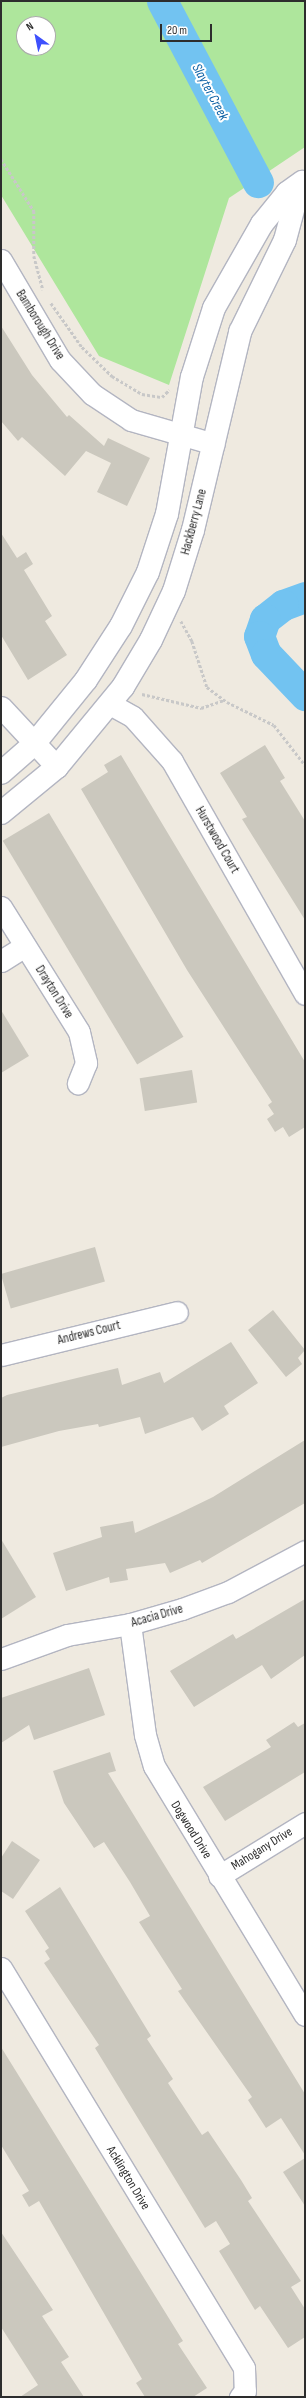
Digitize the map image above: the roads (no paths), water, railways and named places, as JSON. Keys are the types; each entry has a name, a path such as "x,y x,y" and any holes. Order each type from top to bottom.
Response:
{"street":[{"path":"1,773 34,744 86,680 121,626 148,572 167,514 192,377 214,308 262,224 287,193 305,180"},
{"name":"Hackberry Lane","path":"1,813 57,767 110,704 151,640 174,592 214,444 240,332 285,240 295,203 305,186"},
{"name":"Bamborough Drive","path":"1,260 60,360 92,394 131,420 181,437 214,444"},
{"name":"Hurstwood Court","path":"110,704 133,717 172,761 305,994"},
{"path":"1,707 57,767"},
{"name":"Drayton Drive","path":"1,907 79,1032 86,1063 78,1083"},
{"path":"1,961 25,946"},
{"name":"Andrews Court","path":"1,1355 177,1312"},
{"name":"Acacia Drive","path":"1,1659 67,1634 130,1624 228,1592 305,1551"},
{"name":"Dogwood Drive","path":"130,1624 145,1735 154,1766 219,1876 305,2015"},
{"name":"Mahogany Drive","path":"219,1876 305,1823"},
{"name":"Acklington Drive","path":"1,1968 244,2368 243,2394"}],"waterway":[{"name":"Slayter Creek","path":"162,1 258,182"},
{"name":"Slayter Creek","path":"305,597 283,605 265,619 259,636 266,654 305,695"}]}
